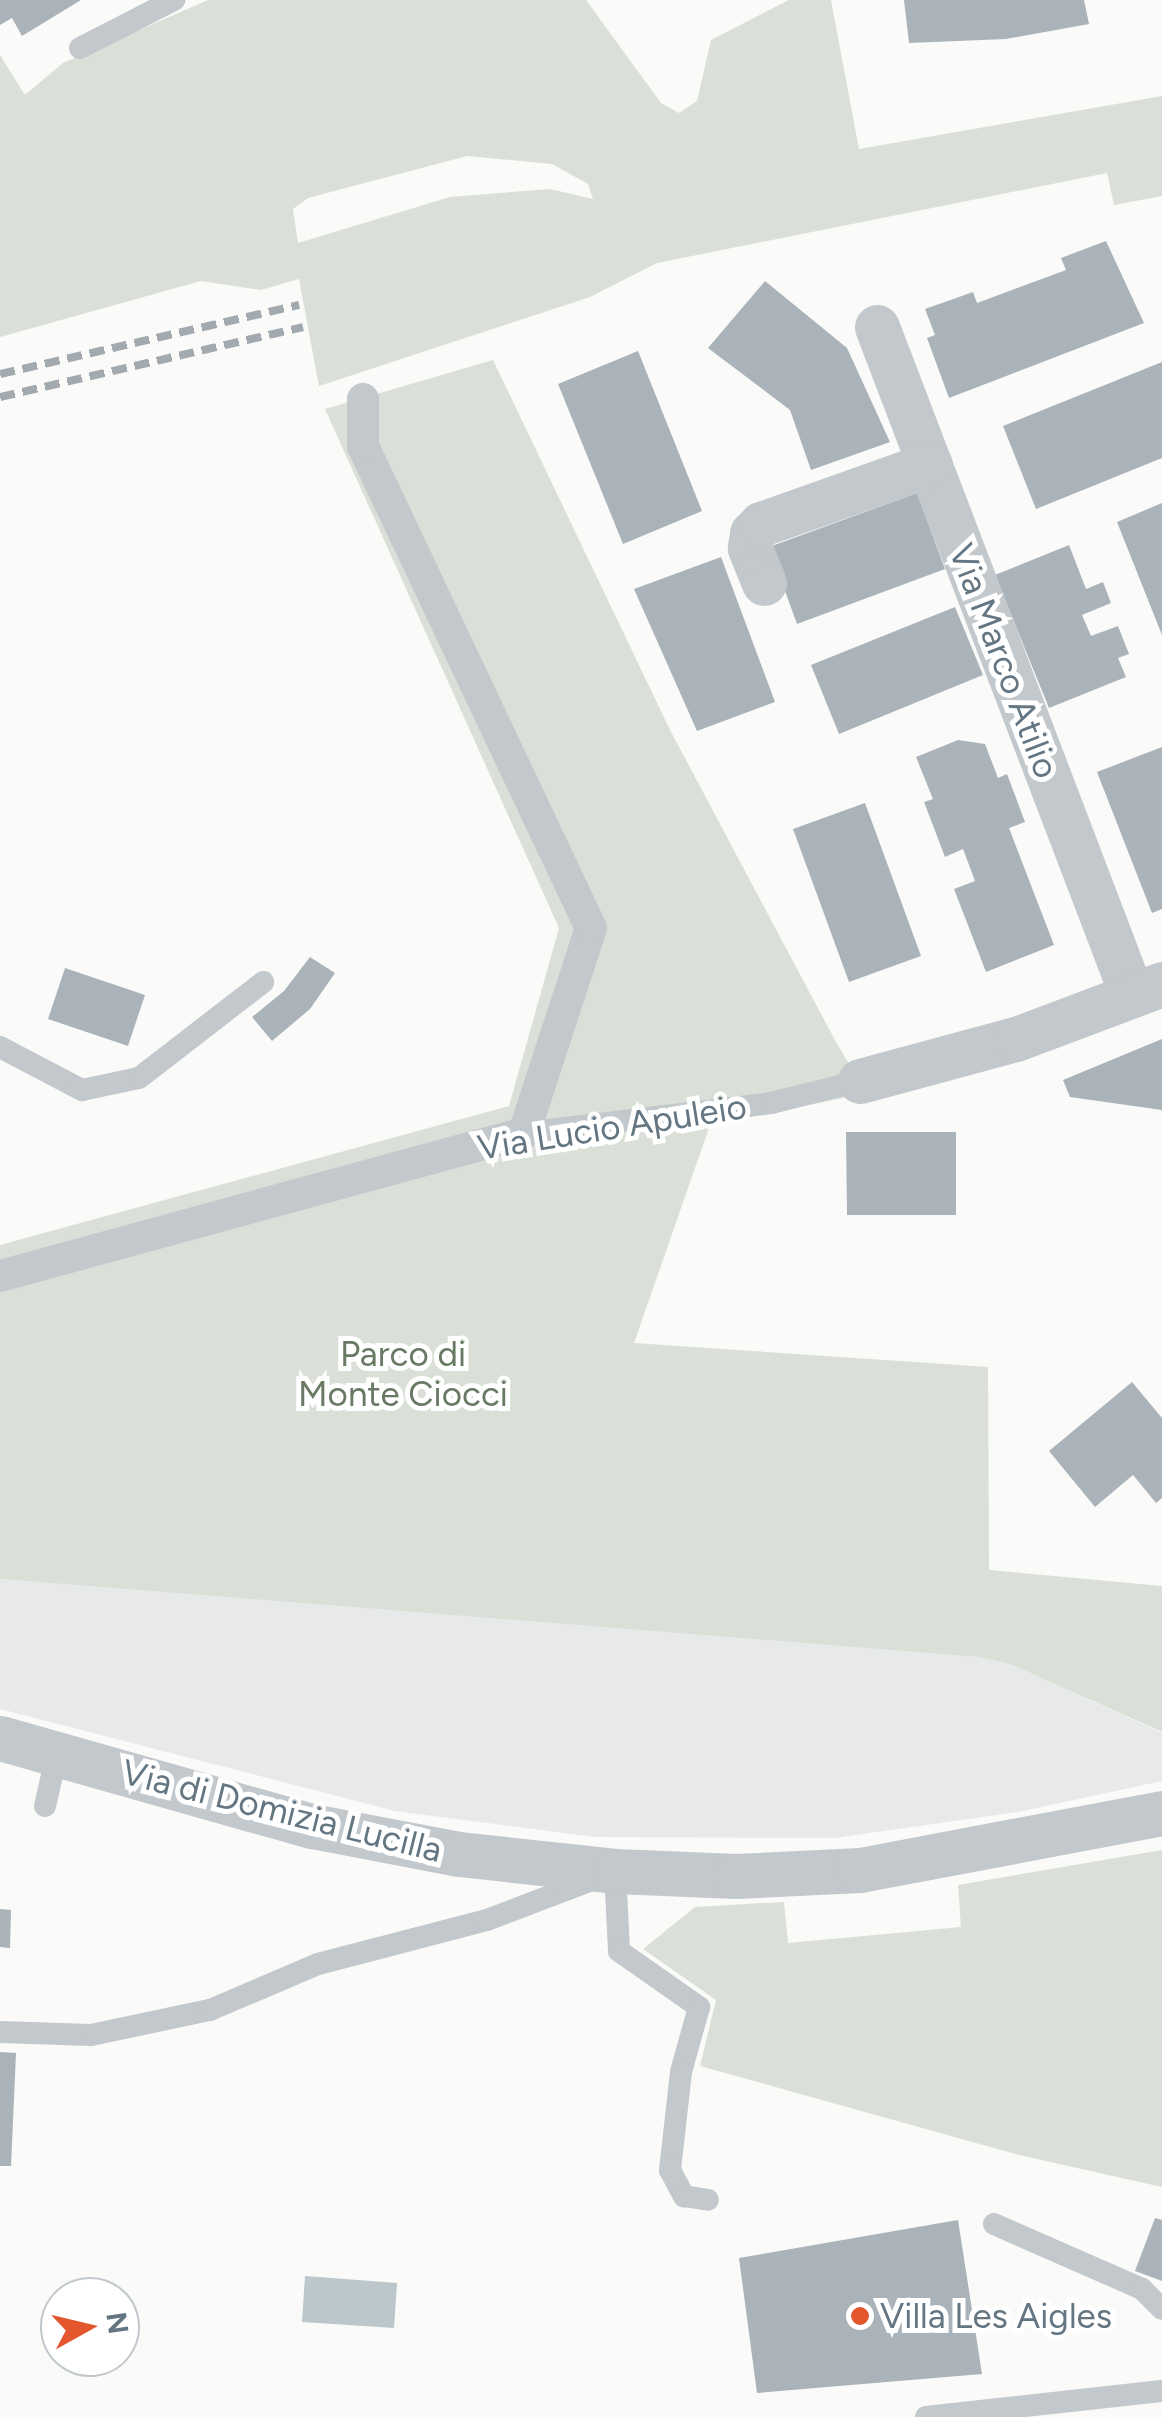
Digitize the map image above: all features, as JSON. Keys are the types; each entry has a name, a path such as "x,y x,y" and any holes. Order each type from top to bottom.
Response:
{"street":[{"name":"Via Marco Atilio","path":"877,327 1147,990"},
{"path":"363,399 364,446 591,928 524,1132"},
{"path":"764,583 750,548 752,533 761,524 930,464"},
{"name":"Via Lucio Apuleio","path":"860,1080 1016,1038 1147,990"},
{"name":"Via Lucio Apuleio","path":"0,1276 524,1132"},
{"name":"Via di Domizia Lucilla","path":"0,1738 331,1830 460,1854 615,1871 736,1876 860,1870 1162,1813"}],"lane":[{"path":"80,48 174,0"},
{"path":"0,1047 82,1090 139,1078 262,982"},
{"name":"Via Lucio Apuleio","path":"524,1132 771,1103 860,1080"},
{"path":"45,1806 57,1754"},
{"path":"0,2032 91,2035 210,2010 289,1974 487,1920 615,1871 619,1950 699,2008 680,2072 670,2170 684,2196 708,2200"},
{"path":"994,2224 1142,2289 1162,2309"},
{"path":"926,2417 1162,2391"}],"shaded area":[{"path":"0,1579 978,1657 1010,1664 1162,1733 1162,1781 1018,1812 835,1838 594,1837 395,1811 0,1709"},
{"path":"305,2276 397,2283 394,2328 302,2322"}],"green space":[{"path":"208,0 586,0 661,103 679,113 697,101 711,40 789,0 831,0 859,149 1162,96 1162,196 1114,205 1107,173 657,263 590,297 319,386 299,279 261,290 201,281 0,337 0,55 25,95 63,63","holes":["467,156 552,164 588,184 593,199 550,189 450,197 298,243 293,209 308,198"]},
{"name":"Parco di Monte Ciocci","path":"493,360 670,730 837,1044 860,1081 877,1091 710,1125 634,1343 988,1367 989,1570 1162,1586 1162,1732 1010,1664 978,1657 0,1579 0,1245 509,1106 559,928 325,409"},
{"path":"1162,1850 1162,2187 1019,2155 700,2066 716,2000 643,1949 695,1907 784,1902 788,1943 961,1927 958,1885"}],"building":[{"path":"0,0 81,0 22,36 12,18 0,25"},
{"path":"904,0 1084,0 1089,24 1006,39 909,43"},
{"path":"1106,241 1144,323 949,398 927,338 935,335 925,309 973,292 977,303 1066,270 1061,258"},
{"path":"765,281 847,348 890,442 811,470 790,410 708,348"},
{"path":"638,351 702,511 623,544 558,384"},
{"path":"1162,362 1162,458 1036,509 1003,426"},
{"path":"917,493 945,569 797,624 769,547"},
{"path":"1162,503 1162,635 1117,522"},
{"path":"1069,545 1086,589 1103,582 1111,603 1082,615 1091,636 1118,626 1129,654 1118,658 1126,677 1049,708 995,575"},
{"path":"721,557 775,702 697,731 634,589"},
{"path":"955,607 983,675 839,734 811,665"},
{"path":"958,740 985,744 998,778 1007,774 1025,822 1009,828 1054,945 986,972 954,889 975,881 963,849 945,857 924,802 933,799 916,757"},
{"path":"1162,747 1162,909 1152,913 1097,772"},
{"path":"865,803 921,956 849,982 793,829"},
{"path":"310,957 335,973 310,1009 272,1041 252,1017 284,991"},
{"path":"65,968 145,995 128,1046 48,1019"},
{"path":"1162,1039 1162,1110 1070,1097 1063,1080"},
{"path":"846,1132 956,1132 956,1215 847,1215"},
{"path":"1132,1382 1162,1418 1162,1498 1156,1503 1133,1475 1095,1507 1049,1451"},
{"path":"0,1909 11,1910 10,1948 0,1947"},
{"path":"0,2052 16,2053 11,2166 0,2166"},
{"path":"1155,2218 1162,2220 1162,2281 1135,2271"},
{"name":"Villa Les Aigles","path":"958,2220 982,2374 757,2393 739,2258"}],"railway":[{"path":"0,374 299,305"},
{"path":"0,397 303,327"}],"place":[{"name":"Villa Les Aigles","path":"860,2316"}]}
